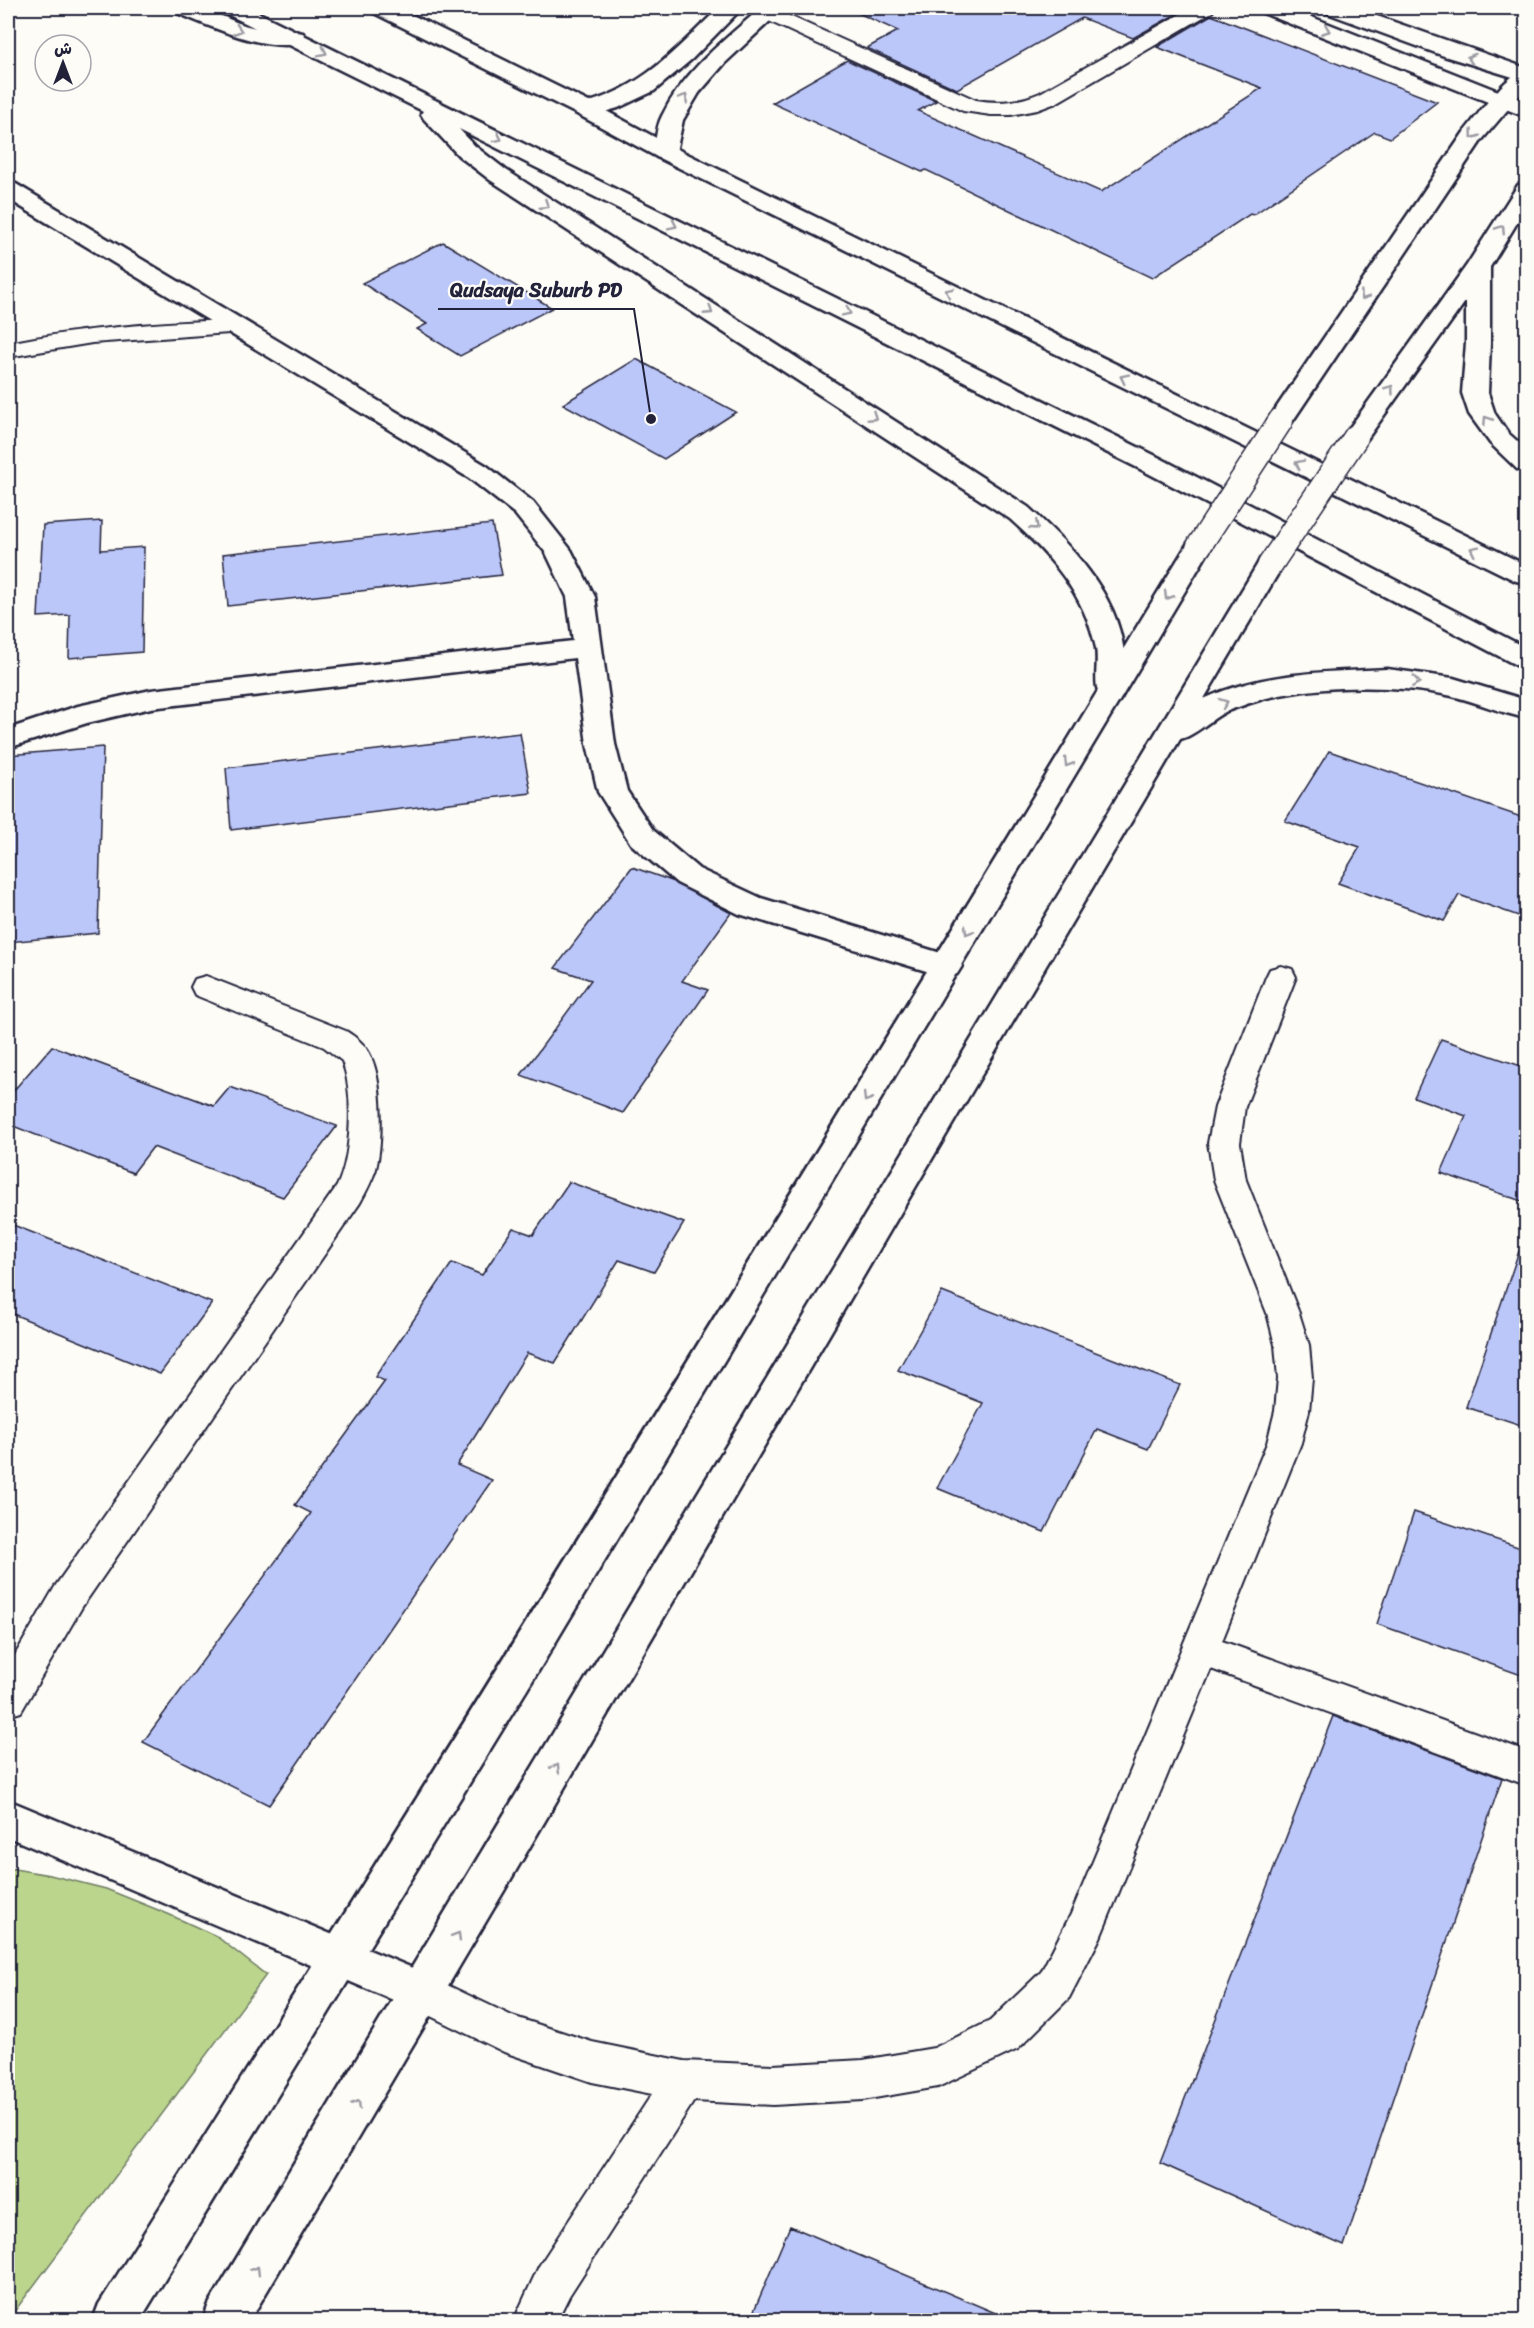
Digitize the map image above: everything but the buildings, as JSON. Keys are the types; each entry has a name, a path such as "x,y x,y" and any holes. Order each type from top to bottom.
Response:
{"main road":[{"path":"184,8 251,34 295,38"},
{"path":"233,8 1149,463 1527,659"},
{"path":"382,8 588,110 665,152 1527,575"},
{"path":"588,110 631,95 649,85 731,8"},
{"path":"1271,8 1527,110"},
{"path":"115,2320 342,1959 1199,546 1472,137 1501,101 1527,75 1452,51 1335,8"},
{"path":"665,152 673,116 682,99 695,83 770,10"},
{"path":"422,100 441,126 498,175 1019,513 1054,543 1081,577 1101,613 1110,651 1111,691"},
{"path":"8,189 478,472 524,508 558,550 581,597 601,744 613,792 642,837 688,876 750,906 946,966"},
{"path":"225,2320 424,1993 928,1137 1173,732 1270,565 1356,437 1478,267 1527,190"},
{"path":"1478,267 1478,343 1475,393 1482,414 1499,438 1527,463"},
{"path":"8,739 52,722 101,708 151,699 588,648"},
{"path":"1173,732 1216,705 1268,688 1325,681 1387,678 1454,687 1527,709"},
{"path":"8,1818 424,1993"}],"lane":[{"path":"770,10 972,106 1005,110 1022,108 1048,98 1205,8"},
{"path":"8,350 84,336 160,328 235,327"},
{"path":"424,1993 515,2037 592,2062 684,2081 773,2085 863,2080 938,2067 1004,2035 1055,1985 1086,1924 1201,1649 1284,1443 1292,1412 1296,1378 1292,1345 1283,1313 1230,1180 1224,1143 1230,1107 1281,977"},
{"path":"8,1700 69,1596 349,1194 357,1178 363,1143 361,1071 357,1058 348,1047 335,1039 206,987"},
{"path":"1201,1649 1527,1768"},
{"path":"535,2320 554,2281 684,2081"}],"green space":[{"path":"8,1868 50,1875 106,1889 168,1914 216,1936 266,1975 8,2320"}],"place":[{"name":"Qudsaya Suburb PD","path":"651,419"}]}
